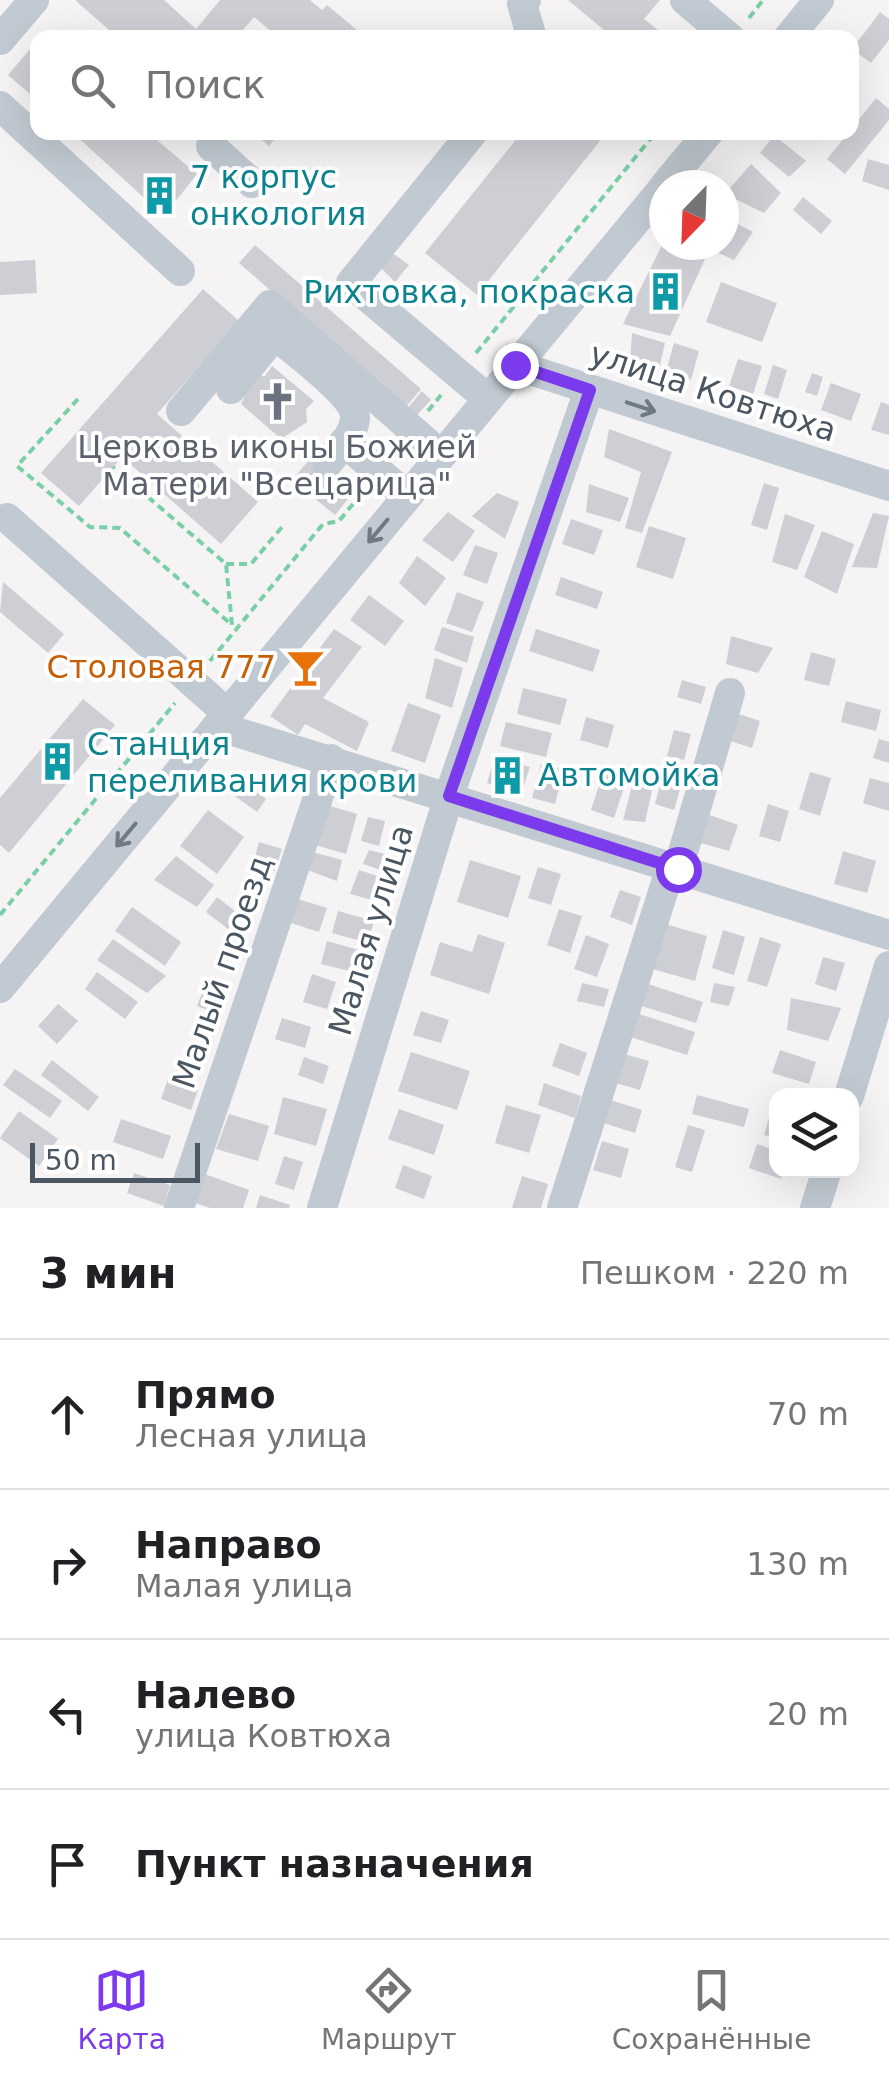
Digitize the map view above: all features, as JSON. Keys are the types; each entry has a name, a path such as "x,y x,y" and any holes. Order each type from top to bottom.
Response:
{"street":[{"path":"0,40 34,0"},
{"path":"526,0 522,4 530,30"},
{"path":"685,0 721,30"},
{"path":"795,30 819,0"},
{"path":"0,106 30,134"},
{"path":"37,140 180,271"},
{"path":"468,140 352,283 488,399"},
{"path":"678,170 702,140"},
{"path":"211,146 252,183"},
{"path":"0,988 649,205"},
{"path":"180,411 270,305 441,455"},
{"path":"231,388 276,335 348,399 356,414 336,453 379,472 406,496"},
{"name":"улица Ковтюха","path":"515,365 889,486"},
{"name":"Малая улица","path":"322,1208 449,796 590,390"},
{"path":"7,518 192,682 222,719 331,759 889,935"},
{"path":"562,1208 730,694"},
{"name":"Малый проезд","path":"179,1208 331,759"},
{"path":"852,1088 889,966"},
{"path":"815,1208 824,1178"}],"path":[{"path":"413,430 649,140"},
{"path":"78,399 16,466 90,527 120,528 234,626"},
{"path":"113,468 226,564 251,564 282,526"},
{"path":"0,915 234,626 323,524 339,521 379,472"},
{"path":"226,564 234,626"}],"building":[{"path":"75,0 164,0 196,29 220,0 310,0 322,10 327,5 357,30 270,30 254,17 243,30 109,30"},
{"path":"568,0 660,0 644,19 658,30 604,30"},
{"path":"880,12 889,19 889,40 871,63 859,54 859,40"},
{"path":"30,49 30,94 8,75"},
{"path":"876,98 889,109 889,120 845,174 827,159 842,140 859,140 859,119"},
{"name":"7 корпус онкология","path":"81,140 157,140 197,174 164,216"},
{"path":"516,140 601,140 477,295 425,253"},
{"path":"770,140 780,140 806,161 789,177 760,153"},
{"path":"868,159 889,165 889,190 862,181"},
{"path":"751,164 781,193 764,213 739,201 739,178"},
{"path":"803,197 832,221 821,234 793,210"},
{"path":"739,225 753,232 739,253"},
{"path":"255,245 421,389 405,408 239,263"},
{"path":"391,252 409,265 395,282 381,268"},
{"path":"35,260 37,293 0,295 0,262"},
{"name":"Рихтовка, покраска","path":"655,260 705,260 670,336 623,324"},
{"path":"721,282 777,303 762,342 706,322"},
{"path":"203,289 239,321 157,414 258,502 221,544 122,457 79,506 41,473"},
{"path":"632,333 665,343 658,373 630,361"},
{"path":"674,343 699,351 691,380 666,372"},
{"path":"738,359 762,366 753,394 729,386"},
{"path":"773,365 787,370 778,399 764,394"},
{"name":"Церковь иконы Божией Матери \"Всецарица\"","path":"272,366 314,401 306,409 307,422 281,439 241,404 254,377 265,376"},
{"path":"812,373 823,377 817,396 805,392"},
{"path":"831,383 861,394 851,421 821,410"},
{"path":"422,391 431,400 416,416 407,409"},
{"path":"881,402 889,405 889,435 871,430"},
{"path":"609,429 672,452 642,533 625,528 641,472 604,457"},
{"path":"309,460 352,494 335,515 292,480"},
{"path":"764,483 779,488 767,530 751,525"},
{"path":"589,484 629,498 620,522 586,512"},
{"path":"497,493 519,502 505,539 472,516"},
{"path":"448,512 475,531 453,562 422,540"},
{"path":"873,513 889,516 877,568 852,567"},
{"path":"785,514 815,525 797,570 772,562"},
{"path":"571,519 603,530 594,555 562,544"},
{"path":"649,526 686,538 673,579 636,567"},
{"path":"822,531 854,544 837,594 804,577"},
{"path":"475,545 498,553 487,584 463,575"},
{"path":"417,556 446,578 425,606 399,583"},
{"path":"561,577 603,592 597,609 555,595"},
{"path":"3,582 64,634 48,653 0,612"},
{"path":"457,592 484,602 472,632 446,623"},
{"path":"369,595 404,621 385,646 350,620"},
{"path":"442,627 474,637 467,663 434,650"},
{"path":"334,629 362,647 323,698 369,722 357,751 305,724 298,735 270,716"},
{"path":"536,629 600,650 593,672 529,651"},
{"path":"731,636 773,648 758,673 726,664"},
{"path":"811,652 836,659 829,686 804,680"},
{"path":"435,658 463,668 452,708 425,698"},
{"path":"682,680 706,687 701,704 677,697"},
{"path":"523,688 567,699 560,725 517,714"},
{"name":"Станция переливания крови","path":"83,699 115,725 9,853 0,845 0,798"},
{"path":"846,701 881,710 876,731 841,722"},
{"path":"408,703 441,715 425,763 391,751"},
{"path":"733,712 760,721 752,748 724,739"},
{"path":"586,717 614,725 608,748 580,740"},
{"path":"506,722 552,733 546,757 500,746"},
{"path":"674,730 691,734 684,760 667,756"},
{"path":"879,739 889,742 889,763 873,758"},
{"name":"Автомойка","path":"495,756 530,767 521,794 487,783"},
{"path":"541,764 564,770 555,804 532,798"},
{"path":"605,767 628,775 614,818 591,810"},
{"path":"810,772 831,778 820,816 799,809"},
{"path":"663,773 683,779 674,810 655,804"},
{"path":"235,776 266,799 257,812 225,789"},
{"path":"634,778 654,782 645,822 623,820"},
{"path":"870,778 889,783 889,811 863,803"},
{"path":"768,804 789,811 780,842 759,836"},
{"path":"327,805 357,814 346,854 315,845"},
{"path":"208,810 244,837 217,874 180,846"},
{"path":"704,813 738,825 729,851 697,842"},
{"path":"368,817 385,821 379,846 361,841"},
{"path":"259,842 282,849 275,871 253,864"},
{"path":"369,850 401,858 395,875 363,864"},
{"path":"843,851 876,861 867,893 834,884"},
{"path":"313,852 342,860 337,881 307,870"},
{"path":"176,856 214,885 197,907 154,880"},
{"path":"470,860 521,876 508,918 457,902"},
{"path":"538,867 561,874 551,905 528,898"},
{"path":"359,870 390,880 384,903 350,894"},
{"path":"620,890 641,897 632,925 610,917"},
{"path":"217,897 240,915 228,929 206,912"},
{"path":"295,898 327,908 319,932 288,922"},
{"path":"132,907 181,942 165,966 115,931"},
{"path":"559,909 582,916 570,953 547,945"},
{"path":"338,911 374,921 368,943 332,933"},
{"path":"658,922 707,936 695,981 645,967"},
{"path":"723,930 745,937 734,975 712,968"},
{"path":"478,934 505,943 489,994 430,975 440,942 472,952"},
{"path":"586,935 609,944 597,977 574,969"},
{"path":"760,937 781,944 767,987 747,981"},
{"path":"113,939 166,976 147,993 97,960"},
{"path":"327,941 359,950 353,972 321,964"},
{"path":"823,957 845,963 836,991 815,984"},
{"path":"97,972 138,1002 125,1019 85,989"},
{"path":"312,974 336,982 327,1009 303,1002"},
{"path":"642,982 703,1002 696,1023 635,1004"},
{"path":"582,983 609,989 604,1007 577,1001"},
{"path":"714,983 735,987 729,1006 710,1002"},
{"path":"203,991 224,999 218,1014 197,1006"},
{"path":"791,998 841,1008 828,1041 787,1030"},
{"path":"58,1004 78,1021 57,1044 38,1026"},
{"path":"421,1011 449,1020 441,1043 413,1035"},
{"path":"636,1013 695,1032 687,1055 630,1037"},
{"path":"282,1018 311,1027 305,1048 275,1039"},
{"path":"560,1043 587,1053 579,1076 552,1066"},
{"path":"780,1050 816,1062 809,1084 772,1073"},
{"path":"411,1052 470,1071 457,1110 398,1091"},
{"path":"621,1053 649,1061 640,1090 612,1082"},
{"path":"304,1057 329,1066 323,1084 298,1075"},
{"path":"52,1060 99,1097 88,1111 41,1075"},
{"path":"15,1069 62,1101 50,1118 3,1085"},
{"path":"168,1079 198,1090 191,1110 161,1099"},
{"path":"544,1083 581,1096 575,1118 538,1105"},
{"path":"697,1095 749,1109 744,1127 692,1114"},
{"path":"598,1096 642,1110 635,1133 591,1119"},
{"path":"283,1097 327,1109 316,1146 274,1134"},
{"path":"506,1105 541,1115 529,1153 495,1143"},
{"path":"399,1109 444,1125 434,1155 388,1139"},
{"path":"19,1111 58,1139 39,1166 0,1138"},
{"path":"229,1114 269,1126 258,1161 216,1149"},
{"path":"121,1119 171,1136 163,1159 113,1142"},
{"path":"688,1125 705,1130 692,1172 675,1167"},
{"path":"602,1141 629,1149 621,1178 593,1170"},
{"path":"757,1144 769,1148 769,1175 749,1168"},
{"path":"284,1156 303,1162 294,1190 275,1184"},
{"path":"403,1165 432,1176 424,1199 395,1188"},
{"path":"134,1173 170,1185 164,1206 127,1193"},
{"path":"202,1173 249,1190 243,1208 210,1208 192,1202"},
{"path":"522,1176 548,1184 541,1208 512,1208"},
{"path":"260,1195 290,1205 289,1208 256,1208"}],"place":[{"name":"7 корпус онкология","path":"160,195"},
{"name":"Рихтовка, покраска","path":"665,292"},
{"name":"Церковь иконы Божией Матери \"Всецарица\"","path":"277,402"},
{"name":"Столовая 777","path":"306,667"},
{"name":"Станция переливания крови","path":"57,762"},
{"name":"Автомойка","path":"508,775"}],"route":[{"path":"515,365 590,390 449,796 678,869"}]}
